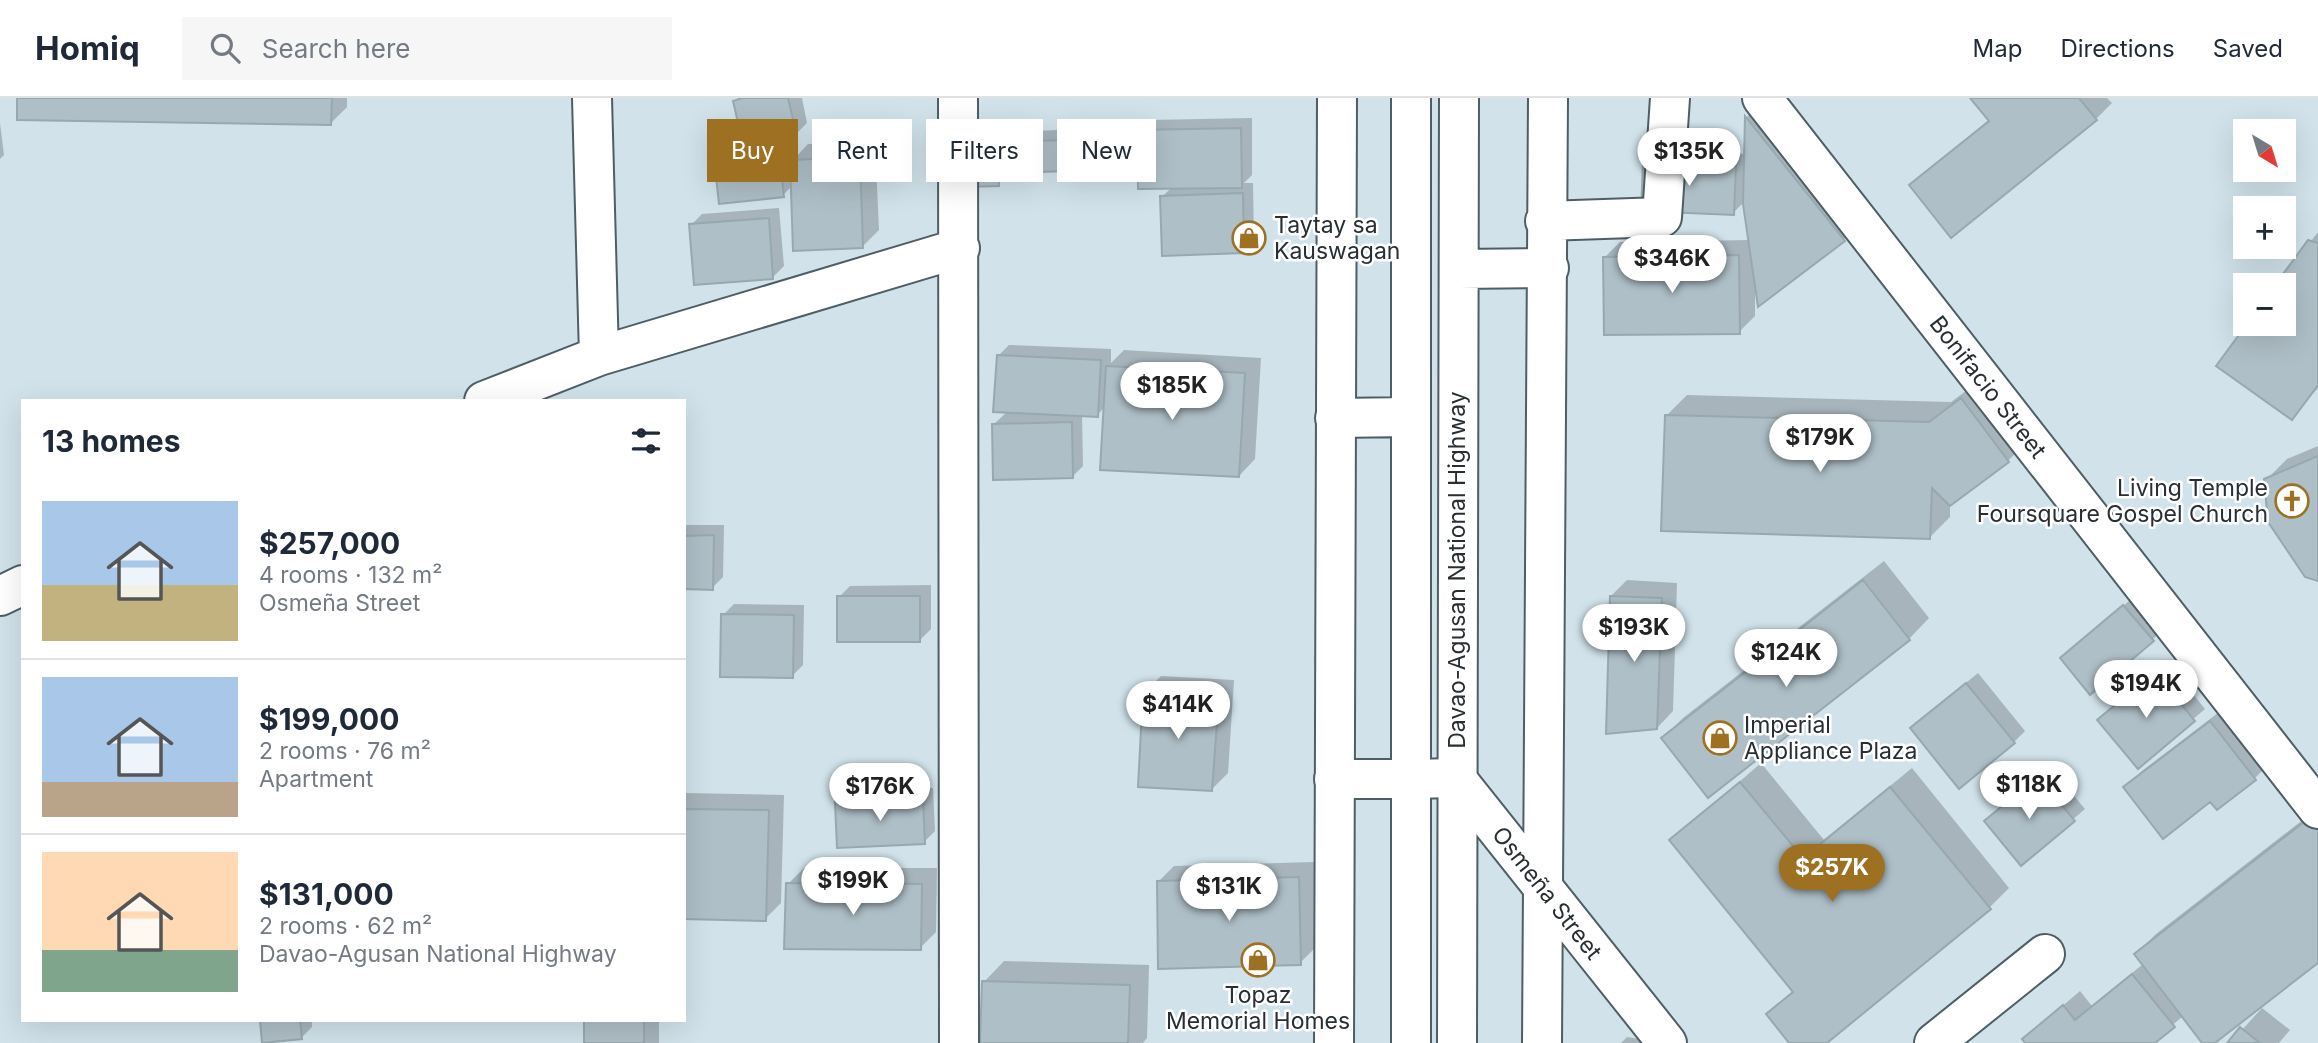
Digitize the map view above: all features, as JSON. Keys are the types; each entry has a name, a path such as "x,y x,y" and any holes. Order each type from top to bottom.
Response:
{"main road":[{"path":"592,98 599,356"},
{"path":"958,98 959,1043"},
{"path":"1334,1043 1337,98"},
{"name":"Davao-Agusan National Highway","path":"1411,98 1411,1043"},
{"name":"Davao-Agusan National Highway","path":"1457,1043 1460,98"},
{"path":"1542,1043 1549,268 1545,221 1548,98"},
{"path":"1545,221 1662,217 1670,98"},
{"name":"Bonifacio Street","path":"1762,98 2318,809"},
{"path":"489,399 599,356 960,248"},
{"path":"1459,269 1549,268"},
{"path":"1335,418 1410,417"},
{"path":"0,596 21,586"},
{"path":"1334,779 1457,778"},
{"name":"Osmeña Street","path":"1457,778 1667,1043"},
{"path":"1934,1043 2045,954"}],"building":[{"path":"17,98 332,98 331,125 17,120"},
{"path":"743,98 788,98 793,119 737,119 733,101"},
{"path":"1970,98 2079,98 2097,120 1951,238 1909,185 1989,121"},
{"path":"1745,116 1845,241 1758,307 1743,204"},
{"path":"1241,128 1242,188 1138,189 1138,182 1156,182 1156,130"},
{"path":"1057,140 1057,171 1043,172 1043,141"},
{"path":"812,159 812,182 861,182 863,248 793,251 791,182 798,182 798,160"},
{"path":"1643,161 1736,164 1734,215 1641,211"},
{"path":"717,182 782,182 784,197 719,204"},
{"path":"967,182 999,182 999,186 967,187"},
{"path":"1243,193 1244,253 1162,256 1160,196"},
{"path":"769,218 773,279 694,285 689,224"},
{"path":"2308,240 2318,243 2318,385 2292,420 2216,366 2238,336 2296,336 2296,273 2284,273"},
{"path":"1739,255 1740,334 1604,335 1603,257"},
{"path":"997,355 1101,360 1098,417 993,412"},
{"path":"1106,366 1245,373 1239,477 1100,470"},
{"path":"1961,398 2009,462 1950,506 1932,488 1930,539 1661,531 1665,415 1929,422"},
{"path":"1072,422 1073,478 993,480 992,424"},
{"name":"Living Temple Foursquare Gospel Church","path":"2318,456 2318,581 2305,577 2268,522 2264,479"},
{"path":"714,535 713,590 686,589 686,536"},
{"path":"1863,580 1910,640 1708,798 1661,738"},
{"path":"837,596 920,596 920,642 837,642"},
{"path":"1610,596 1662,598 1657,729 1606,734"},
{"path":"2123,605 2154,641 2090,695 2060,658"},
{"path":"721,614 794,615 793,678 720,677"},
{"path":"2155,672 2195,721 2138,769 2097,720"},
{"path":"1966,683 2015,743 1959,789 1910,728"},
{"path":"1143,691 1219,695 1212,791 1138,787"},
{"path":"2210,721 2256,780 2217,810 2210,802 2163,839 2123,787"},
{"path":"2038,777 2075,821 2021,866 1984,821"},
{"path":"1740,782 1803,858 1890,787 1991,909 1827,1043 1789,1043 1766,1014 1793,992 1669,840"},
{"path":"923,798 925,844 837,848 835,802"},
{"path":"686,809 769,810 766,921 686,919"},
{"path":"2309,818 2318,829 2318,963 2215,1043 2202,1043 2134,954"},
{"path":"1299,877 1301,965 1158,969 1157,881"},
{"path":"786,883 922,884 921,950 784,949"},
{"path":"2132,974 2175,1027 2155,1043 2025,1043 2022,1039 2063,1005 2075,1020"},
{"path":"982,981 1130,985 1128,1043 980,1043"},
{"path":"260,1022 300,1022 302,1039 262,1043"},
{"path":"584,1022 644,1022 644,1043 584,1043"},
{"path":"2240,1027 2260,1043 2227,1043"}],"place":[{"name":"Taytay sa Kauswagan","path":"1249,238"},
{"name":"Living Temple Foursquare Gospel Church","path":"2292,501"},
{"name":"Imperial Appliance Plaza","path":"1720,738"},
{"name":"Topaz Memorial Homes","path":"1258,960"}]}
